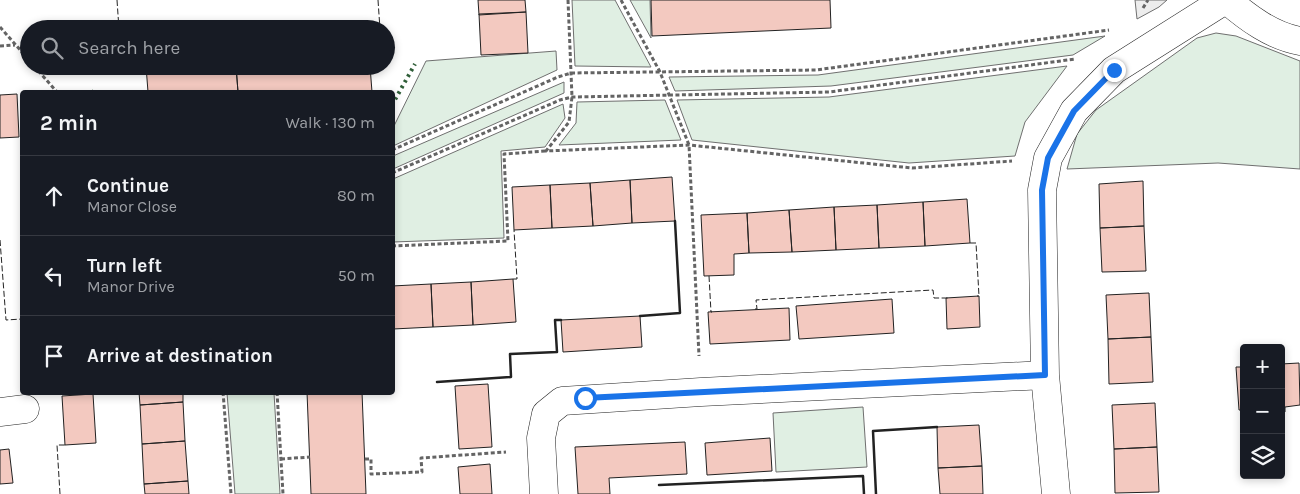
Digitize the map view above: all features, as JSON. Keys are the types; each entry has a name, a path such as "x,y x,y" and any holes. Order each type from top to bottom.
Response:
{"street":[{"path":"1056,494 1045,375 1042,190 1048,158 1074,111 1114,70 1226,0 1252,21 1290,39 1300,41"},
{"path":"544,494 541,438 546,414 562,401 700,392 1045,375"}],"path":[{"path":"546,151 569,122 572,97 568,0"},
{"path":"621,0 660,72 689,145 700,392"},
{"path":"0,27 20,50"},
{"path":"395,149 571,73 816,70 1116,29"},
{"path":"0,46 15,44"},
{"path":"395,172 560,100 572,97 829,92 1074,59 1114,70"},
{"path":"42,75 55,90"},
{"path":"395,246 508,241 504,154 689,145 912,168 1048,158"},
{"path":"222,395 231,494"},
{"path":"277,395 283,494"},
{"path":"365,460 371,460 371,474 422,472 421,458 542,449"},
{"path":"281,459 310,458"}],"green space":[{"path":"572,0 615,0 651,67 575,66"},
{"path":"630,0 650,0 651,38"},
{"path":"1216,33 1236,36 1300,61 1300,169 1218,163 1067,169 1077,134 1096,110 1197,38"},
{"path":"1105,36 1073,55 831,86 675,91 669,77 818,75"},
{"path":"556,51 557,70 395,145 395,124 426,61"},
{"path":"1067,66 1025,122 1015,156 909,163 692,140 677,100 829,97"},
{"path":"564,82 564,93 395,168 395,155"},
{"path":"665,100 681,140 559,145 576,123 577,102"},
{"path":"563,104 565,118 545,147 501,151 504,238 395,242 395,178"},
{"path":"227,395 274,395 280,494 235,494"},
{"path":"863,407 867,467 776,472 773,413"}],"shaded area":[{"path":"1135,0 1167,0 1159,7 1137,19"}],"building":[{"path":"478,0 525,0 526,12 479,15"},
{"path":"651,0 830,0 831,28 652,36"},
{"path":"526,12 528,53 481,55 479,14"},
{"path":"147,75 237,75 238,90 148,90"},
{"path":"237,75 371,75 372,90 238,90"},
{"path":"17,94 19,137 0,138 0,95"},
{"path":"672,177 675,221 632,223 630,180"},
{"path":"630,180 632,223 593,226 590,183"},
{"path":"1143,181 1144,226 1100,228 1099,184"},
{"path":"590,183 593,226 552,228 550,185"},
{"path":"550,185 552,228 514,230 512,187"},
{"path":"967,199 970,243 925,246 923,202"},
{"path":"923,202 925,246 879,248 877,205"},
{"path":"877,205 879,248 836,250 834,207"},
{"path":"834,207 836,250 792,252 789,210"},
{"path":"789,210 792,252 749,253 747,213"},
{"path":"747,213 749,253 734,254 734,275 704,276 701,215"},
{"path":"1144,226 1146,271 1102,272 1100,228"},
{"path":"513,279 516,322 473,325 471,282"},
{"path":"471,282 473,325 433,327 431,284"},
{"path":"431,284 433,327 395,329 395,286"},
{"path":"1149,293 1151,337 1108,339 1106,295"},
{"path":"979,296 980,327 947,329 946,298"},
{"path":"892,299 894,333 799,339 796,306"},
{"path":"789,308 790,340 710,344 708,312"},
{"path":"640,316 642,347 563,352 561,320"},
{"path":"1151,337 1153,382 1109,384 1108,339"},
{"path":"1299,363 1300,405 1285,407 1285,364"},
{"path":"1236,367 1240,367 1239,410"},
{"path":"488,384 492,447 459,449 455,386"},
{"path":"93,395 96,443 65,445 62,396"},
{"path":"139,395 183,395 183,402 140,405"},
{"path":"307,395 362,395 366,494 311,494"},
{"path":"183,402 185,441 142,444 140,405"},
{"path":"1155,403 1157,447 1114,449 1112,405"},
{"path":"979,425 982,466 938,468 937,427"},
{"path":"770,438 772,471 707,475 705,443"},
{"path":"185,441 188,481 144,484 142,444"},
{"path":"685,442 687,474 609,478 610,494 578,494 575,447"},
{"path":"1157,447 1159,492 1115,493 1114,449"},
{"path":"9,449 13,483 0,484 0,450"},
{"path":"490,464 492,494 460,494 458,467"},
{"path":"982,466 983,494 940,494 938,468"},
{"path":"188,481 189,494 145,494 144,484"}],"hedge":[{"path":"395,100 415,64"}],"fence":[{"path":"117,0 118,20"},
{"path":"378,0 379,20"},
{"path":"513,279 517,279 514,230"},
{"path":"0,240 6,320 20,319"},
{"path":"970,243 976,243 979,296 977,296"},
{"path":"709,276 712,312"},
{"path":"755,309 757,309 756,300 933,290 934,298 949,298"},
{"path":"60,494 57,445 65,445"}],"wall":[{"path":"640,316 680,313 675,221"},
{"path":"437,382 511,377 510,354 557,352 555,320 561,320"},
{"path":"876,494 873,431 937,427"},
{"path":"659,485 863,476 864,494"}],"route":[{"path":"585,398 1045,375 1042,190 1048,158 1074,111 1114,70"}]}
